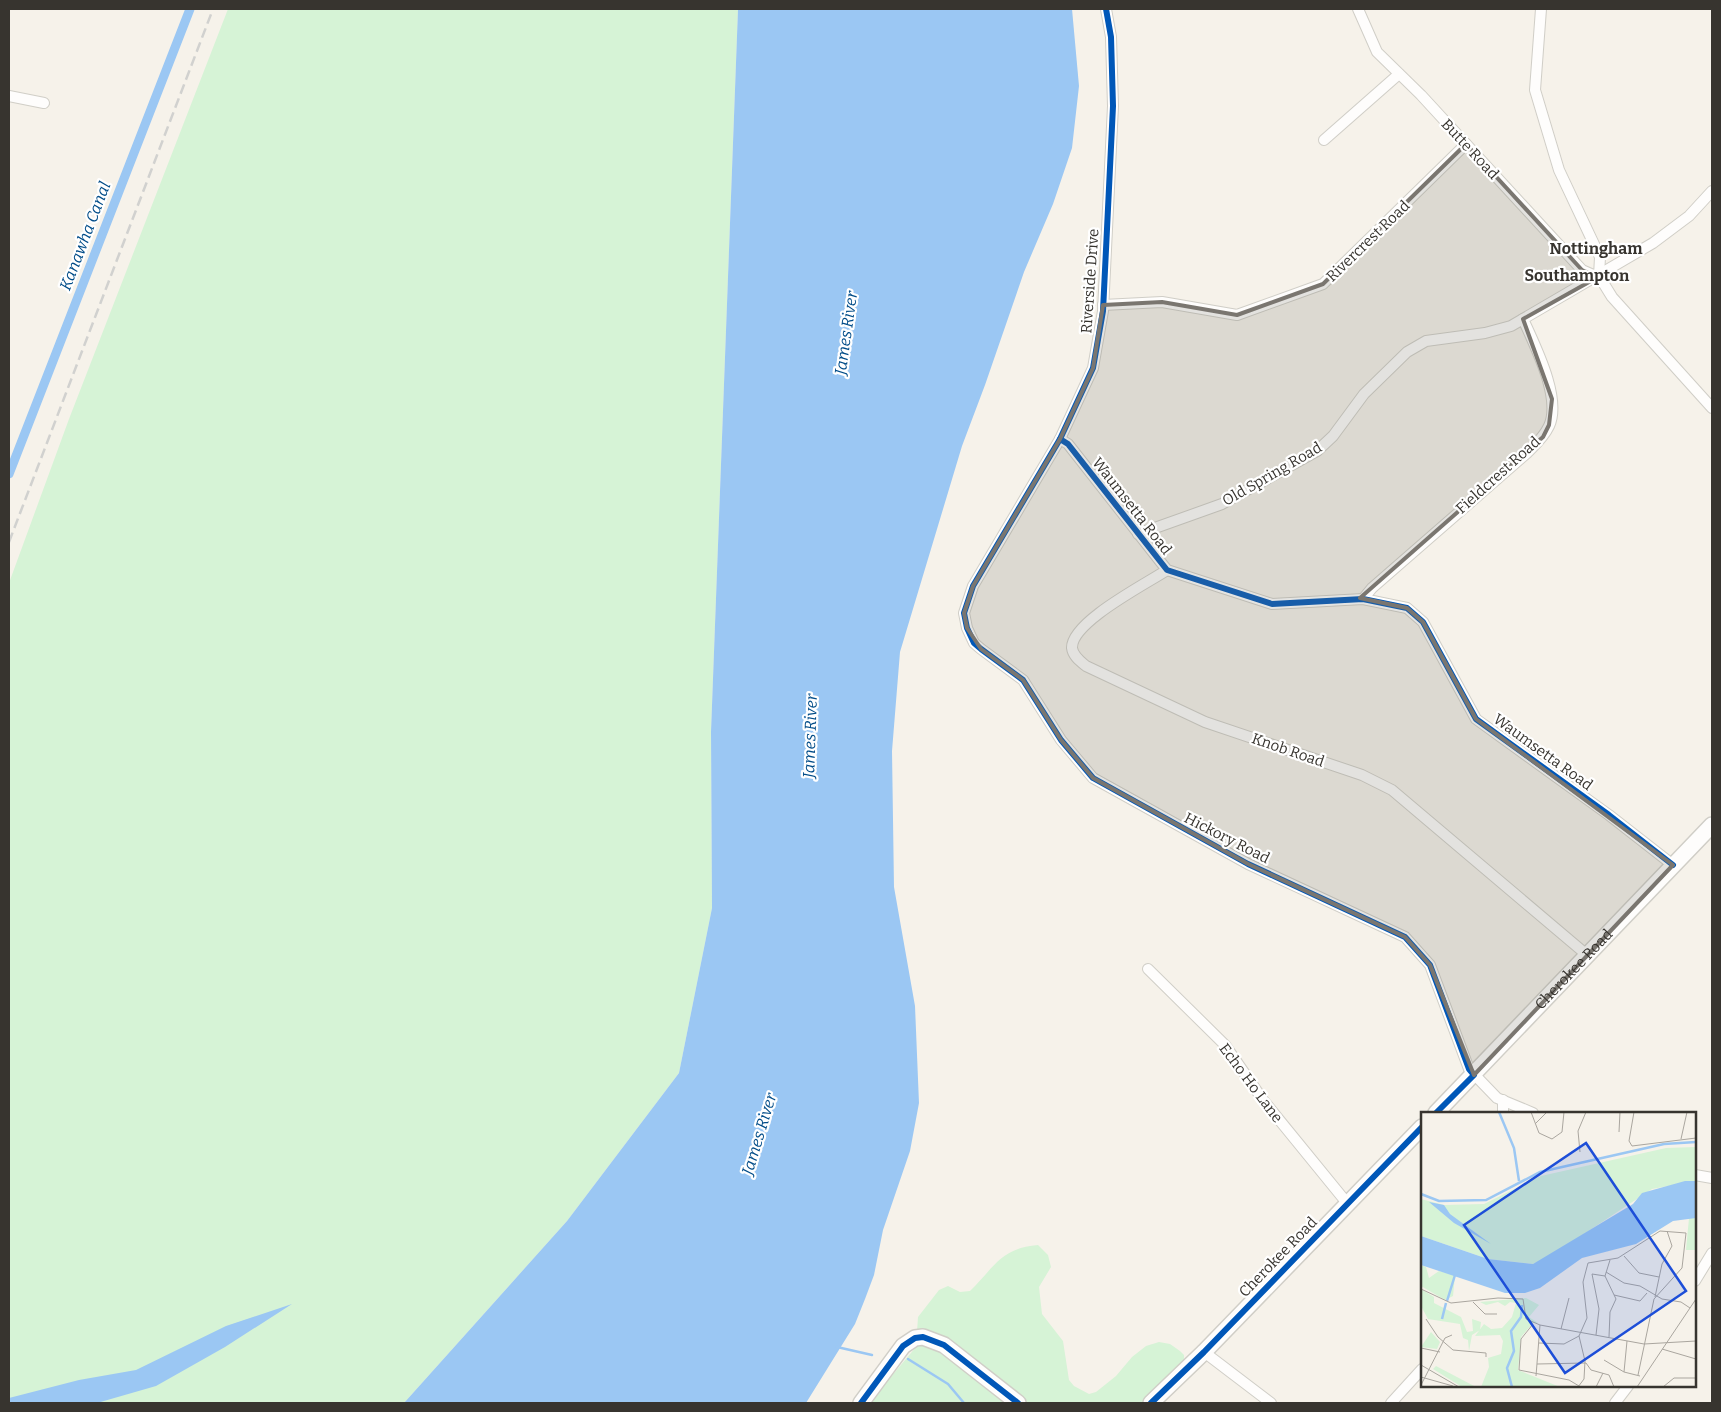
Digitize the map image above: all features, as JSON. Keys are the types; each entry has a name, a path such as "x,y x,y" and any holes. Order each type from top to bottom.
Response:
{"street":[{"name":"Riverside Drive","path":"964,613 973,586 1060,439 1093,368 1103,305 1113,106 1111,37 1106,9"},
{"name":"Butte Road","path":"1358,9 1377,52 1466,144 1582,270 1599,276"},
{"path":"1541,9 1535,90 1559,170 1600,257 1599,276 1612,297 1712,408"},
{"path":"1324,140 1400,74"},
{"path":"9,96 44,103"},
{"name":"Rivercrest Road","path":"1103,305 1162,302 1237,315 1323,284 1466,144"},
{"name":"Old Spring Road","path":"1138,534 1222,504 1317,452 1333,436 1364,394 1407,352 1426,341 1484,333 1511,326 1654,243 1689,216 1712,191"},
{"name":"Fieldcrest Road","path":"1364,599 1379,582 1527,453 1543,437 1550,426 1552,399 1550,387 1524,319"},
{"name":"Waumsetta Road","path":"1060,439 1068,444 1167,570 1272,604 1364,599 1407,608 1423,622 1476,719 1609,815 1673,866"},
{"name":"Knob Road","path":"1167,570 1099,614 1082,628 1075,637 1072,646 1074,654 1078,659 1086,666 1205,722 1362,775 1392,790 1587,955"},
{"name":"Hickory Road","path":"964,613 967,628 974,643 1023,680 1061,740 1093,778 1248,864 1405,937 1430,965 1469,1069 1497,1098 1531,1112"},
{"name":"Cherokee Road","path":"1437,1112 1712,825"},
{"name":"Echo Ho Lane","path":"1148,969 1225,1046 1263,1100 1347,1203"},
{"path":"1503,1100 1503,1112"},
{"name":"Cherokee Road","path":"1157,1401 1421,1128"},
{"path":"1696,1175 1712,1178"},
{"path":"1696,1279 1712,1253"},
{"path":"861,1403 903,1346 915,1338 923,1337 944,1345 1018,1403"},
{"path":"1204,1352 1271,1403"},
{"path":"1391,1403 1421,1370"},
{"path":"1614,1403 1627,1387"}],"highlighted area":[{"path":"1466,144 1582,270 1598,277 1523,319 1552,399 1549,425 1543,437 1360,598 1407,608 1423,622 1476,719 1673,865 1474,1075 1430,965 1405,937 1248,864 1093,778 1061,740 1023,680 981,649 967,628 964,613 973,586 1060,439 1093,368 1103,305 1162,302 1237,315 1323,284"}],"green space":[{"path":"228,9 738,9 711,732 712,908 679,1073 567,1221 404,1403 9,1403 9,583 69,419"},
{"path":"1038,1245 1048,1255 1051,1267 1039,1287 1042,1314 1063,1341 1069,1380 1074,1386 1089,1394 1096,1392 1116,1376 1132,1357 1146,1346 1159,1342 1170,1344 1184,1355 1184,1362 1156,1403 869,1403 916,1347 918,1317 939,1290 948,1286 960,1292 970,1291 1006,1255 1015,1250"}],"water":[{"name":"James River","path":"738,9 1072,9 1079,86 1072,148 1053,204 1024,272 962,446 900,652 892,751 894,887 915,1006 919,1103 910,1151 883,1230 874,1275 855,1324 806,1403 404,1403 567,1221 679,1073 712,908 711,732"},
{"path":"292,1304 225,1347 156,1386 97,1403 9,1403 9,1398 79,1380 136,1370 226,1326"}],"waterway":[{"name":"Kanawha Canal","path":"9,474 190,9"},
{"path":"837,1347 872,1355"},
{"path":"908,1359 948,1384 964,1403"}],"railway":[{"path":"9,542 213,9"}],"cycle path":[{"path":"1106,9 1111,37 1113,106 1103,311 1093,368 1060,439 973,586 964,613 967,628 974,643 1023,680 1061,740 1093,778 1248,864 1405,937 1430,965 1469,1069 1474,1075 1437,1112"},
{"path":"1060,439 1068,444 1167,570 1272,604 1363,599 1407,608 1423,622 1476,719 1609,815 1673,865"},
{"path":"1151,1403 1204,1352 1421,1128"},
{"path":"861,1403 903,1346 915,1338 923,1337 944,1345 1018,1403"}],"district":[{"name":"Nottingham","path":"1596,248"},
{"name":"Southampton","path":"1577,275"}]}
